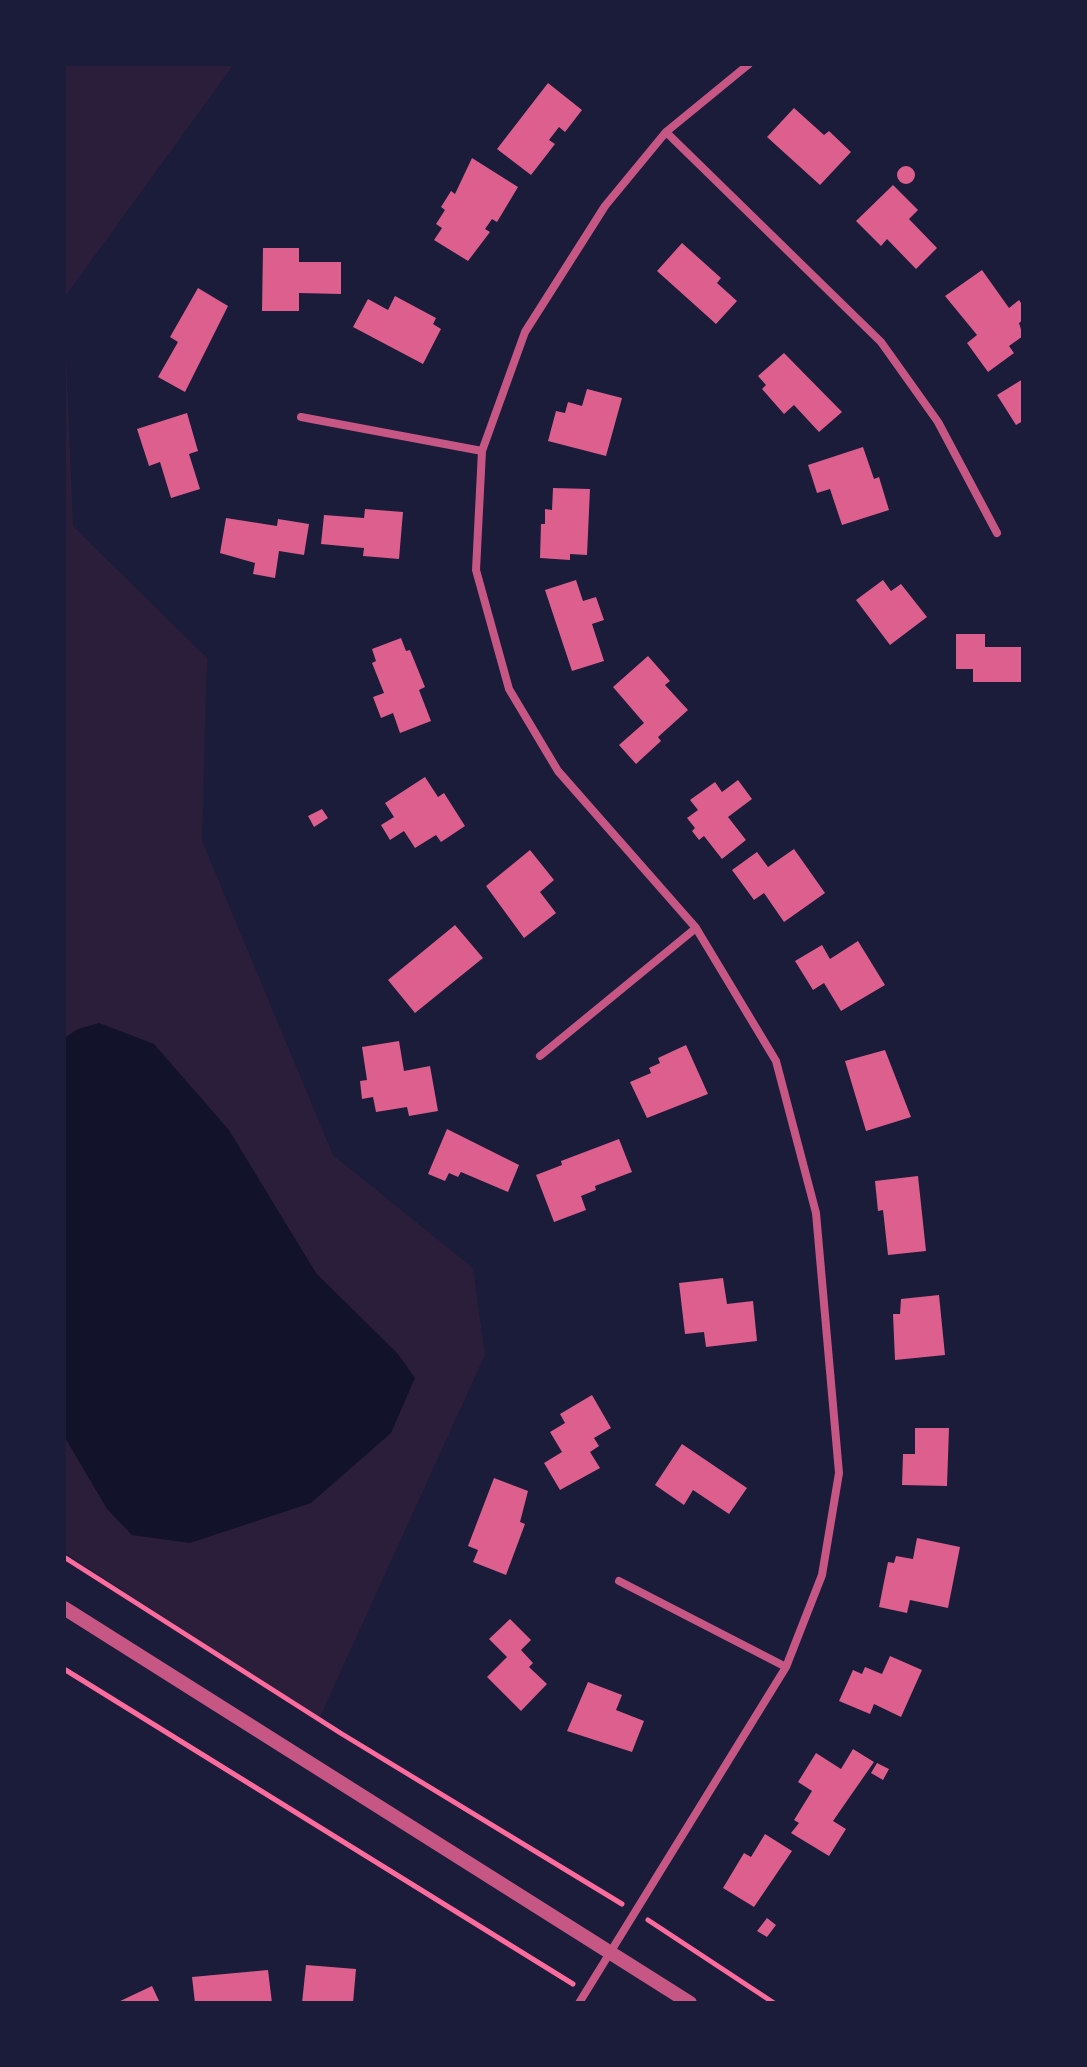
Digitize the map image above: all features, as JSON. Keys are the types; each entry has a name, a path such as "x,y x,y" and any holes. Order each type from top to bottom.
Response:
{"street":[{"path":"579,2003 786,1667 822,1575 839,1473 816,1213 776,1061 696,928 558,771 509,689 476,570 482,451 525,332 605,206 666,132 749,64"},
{"path":"666,132 881,342 938,422 997,533"},
{"path":"301,417 482,451"},
{"path":"540,1056 696,928"},
{"path":"619,1581 786,1667"},
{"path":"64,1608 690,2003"}],"path":[{"path":"64,1557 331,1726 636,1912 774,2003"},
{"path":"64,1669 586,1992"}],"shaded area":[{"path":"64,64 234,64 64,298"},
{"path":"64,298 73,526 207,658 202,841 333,1155 473,1268 485,1355 319,1719 64,1552"},
{"path":"99,1023 154,1044 229,1130 316,1273 398,1354 415,1378 391,1433 311,1503 190,1543 132,1535 107,1509 64,1436 64,1038 78,1029"}],"building":[{"path":"548,83 582,110 565,132 559,127 549,140 555,144 531,175 497,149"},
{"path":"794,108 824,135 829,131 851,152 820,185 767,137"},
{"path":"472,158 518,187 497,222 492,219 485,229 490,232 468,261 434,240 442,228 436,224 445,210 441,207 451,191 455,194"},
{"path":"906,166 915,175 906,184 897,175"},
{"path":"893,185 918,210 909,219 937,248 916,269 887,239 881,246 856,221"},
{"path":"682,243 721,278 717,283 737,301 716,324 657,271"},
{"path":"263,248 299,248 299,262 341,262 341,294 299,293 299,311 262,311"},
{"path":"982,270 1009,308 1019,300 1023,306 1023,320 1019,323 1023,336 1009,346 1014,353 988,372 967,343 977,335 945,296"},
{"path":"198,288 228,306 185,392 158,377 178,342 170,337"},
{"path":"395,296 436,318 433,324 441,329 423,364 353,327 368,299 388,310"},
{"path":"784,353 842,412 819,432 794,405 784,414 762,389 766,385 758,376"},
{"path":"1023,379 1023,421 1016,425 997,395"},
{"path":"587,389 622,398 606,456 548,441 556,411 565,413 568,402 582,406"},
{"path":"187,413 198,451 189,454 200,489 171,498 160,462 149,466 137,429"},
{"path":"863,447 874,479 879,477 889,510 842,525 830,489 817,493 808,465"},
{"path":"553,488 590,489 587,555 570,554 570,560 540,558 541,524 545,524 545,509 552,510"},
{"path":"365,509 403,512 399,559 363,556 364,548 321,544 324,515 364,518"},
{"path":"226,518 277,526 278,519 309,524 304,555 279,551 275,578 253,574 255,563 220,553"},
{"path":"576,580 583,601 596,597 604,620 592,624 604,661 572,671 545,590"},
{"path":"883,580 891,591 901,584 927,617 890,645 856,600"},
{"path":"956,634 985,634 985,647 1023,647 1023,682 973,682 973,669 956,669"},
{"path":"401,638 406,651 410,650 425,687 419,690 431,721 400,733 393,713 381,718 373,697 384,693 372,663 376,661 372,649"},
{"path":"648,656 670,681 665,685 688,710 658,737 661,741 636,764 619,745 644,723 613,687"},
{"path":"425,777 438,797 444,793 465,826 441,842 436,835 415,848 404,831 390,840 381,825 394,817 385,803"},
{"path":"738,780 752,799 728,817 746,840 722,859 704,836 699,840 692,831 695,828 687,818 698,810 690,800 715,782 722,792"},
{"path":"322,809 328,818 314,827 308,816"},
{"path":"794,849 825,893 784,922 764,893 754,900 732,870 757,852 768,867"},
{"path":"530,850 554,880 540,892 556,913 524,938 486,886"},
{"path":"455,925 483,958 415,1013 388,980"},
{"path":"858,941 885,985 841,1011 824,983 813,990 795,961 822,945 830,959"},
{"path":"399,1041 404,1071 430,1066 438,1111 409,1116 407,1107 376,1112 373,1097 362,1099 360,1081 367,1080 362,1047"},
{"path":"686,1045 708,1094 647,1118 630,1082 651,1073 649,1068 660,1063 658,1058"},
{"path":"885,1050 911,1117 866,1131 845,1061"},
{"path":"447,1129 519,1165 508,1192 461,1172 458,1177 449,1173 445,1181 428,1174"},
{"path":"619,1139 632,1172 595,1186 596,1190 581,1196 586,1210 554,1222 536,1175 562,1165 561,1161"},
{"path":"918,1176 926,1251 888,1255 883,1210 878,1211 875,1181"},
{"path":"723,1278 727,1304 753,1301 757,1341 706,1347 704,1332 685,1334 679,1283"},
{"path":"939,1295 945,1355 895,1360 893,1314 900,1314 901,1299"},
{"path":"592,1395 611,1428 594,1438 599,1446 590,1452 600,1468 560,1490 544,1463 562,1452 550,1432 565,1423 560,1414"},
{"path":"915,1428 949,1428 947,1486 902,1485 903,1454 915,1454"},
{"path":"682,1444 747,1488 729,1514 693,1490 684,1505 655,1485"},
{"path":"494,1478 528,1491 520,1522 525,1524 506,1575 473,1562 478,1550 468,1546"},
{"path":"917,1538 960,1547 948,1608 910,1600 907,1613 879,1607 888,1562 894,1563 896,1556 913,1559"},
{"path":"510,1619 531,1640 521,1650 533,1663 529,1667 547,1684 521,1711 487,1677 507,1657 489,1639"},
{"path":"890,1656 922,1670 901,1717 874,1704 870,1714 839,1701 853,1670 862,1674 865,1667 882,1674"},
{"path":"588,1682 622,1695 616,1710 644,1721 632,1752 567,1731"},
{"path":"853,1749 874,1762 833,1821 846,1829 829,1856 791,1833 799,1823 794,1820 812,1791 798,1782 816,1753 841,1769"},
{"path":"877,1763 889,1769 883,1780 871,1773"},
{"path":"765,1834 792,1851 754,1907 723,1888 744,1853 751,1857"},
{"path":"767,1918 776,1925 767,1937 757,1931"},
{"path":"306,1965 356,1969 353,2003 302,2003"},
{"path":"268,1970 272,2003 195,2003 192,1977"},
{"path":"152,1986 160,2003 116,2003"}]}
